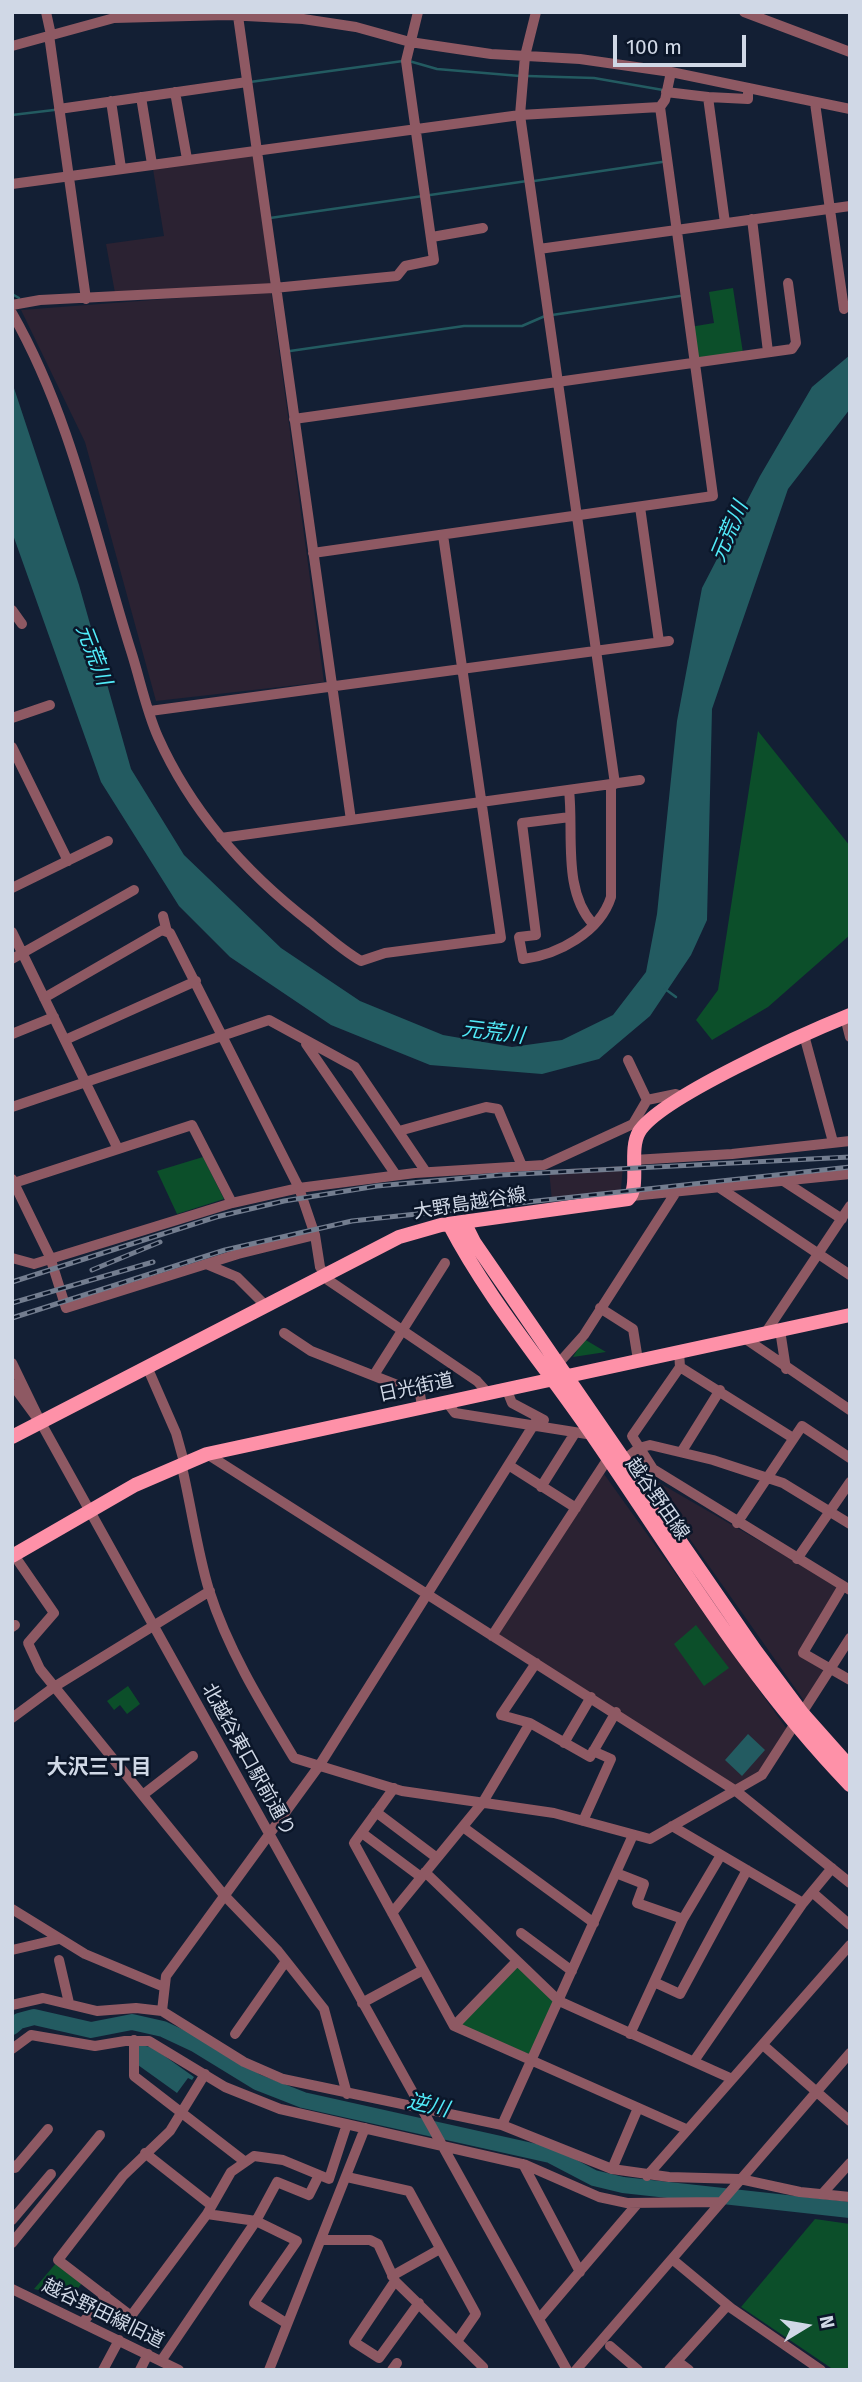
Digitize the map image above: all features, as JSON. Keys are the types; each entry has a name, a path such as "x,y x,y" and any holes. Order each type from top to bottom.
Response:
{"main road":[{"path":"632,1196 638,1124 683,1097 804,1035 848,1016"},
{"name":"大野島越谷線","path":"12,1437 399,1237 457,1223 622,1202 632,1196"},
{"name":"越谷野田線","path":"457,1223 474,1242 625,1460 798,1719 850,1767"},
{"name":"越谷野田線","path":"457,1223 460,1245 593,1435 607,1460 798,1719 850,1785"},
{"name":"日光街道","path":"13,1555 135,1485 206,1454 551,1378 562,1370 638,1360 850,1315"}],"street":[{"path":"46,12 86,299"},
{"path":"12,305 40,300 274,288 397,276 405,267 434,260 406,61 418,12"},
{"path":"536,12 525,56 520,115 613,784 611,897 604,914 573,943 523,960 519,937 536,935 522,823 570,817"},
{"path":"744,12 850,52"},
{"path":"12,46 114,15 304,15 410,42 525,56 580,59 671,72 850,109"},
{"path":"230,15 247,82 351,820"},
{"path":"313,553 713,496 660,107 671,72"},
{"path":"59,109 247,82"},
{"path":"666,92 748,99 748,89"},
{"path":"175,92 187,159"},
{"path":"141,97 152,164"},
{"path":"708,97 725,223"},
{"path":"111,101 121,167"},
{"path":"815,103 844,309"},
{"path":"12,184 121,167 520,115 660,107"},
{"path":"539,249 850,206"},
{"path":"752,219 768,352"},
{"path":"432,237 483,228"},
{"path":"294,419 792,349 796,343 788,283"},
{"path":"12,313 42,370 72,444 111,592 149,711 175,769 221,838 276,897 341,950 361,961 385,953 500,938 443,535"},
{"path":"149,711 664,641 640,507"},
{"path":"12,610 22,624"},
{"path":"12,718 50,705"},
{"path":"12,747 68,860"},
{"path":"221,838 640,780"},
{"path":"569,790 580,905 593,924"},
{"path":"12,888 107,841"},
{"path":"18,956 134,890"},
{"path":"163,916 299,1188 315,1235 323,1274 477,1381 487,1392"},
{"path":"44,998 162,930 168,930"},
{"path":"12,932 18,956 54,1017 118,1149"},
{"path":"65,1040 196,981"},
{"path":"848,1016 850,1037"},
{"path":"12,1034 54,1017"},
{"path":"12,1107 269,1020 304,1041 344,1059 355,1068 426,1172"},
{"path":"804,1035 833,1142"},
{"path":"304,1041 396,1175"},
{"path":"12,1258 34,1264 232,1203 299,1188 426,1172 544,1165 638,1124 647,1100 628,1059"},
{"path":"647,1100 676,1094 683,1097"},
{"path":"399,1131 486,1107 498,1109 522,1166"},
{"path":"232,1203 192,1125 13,1181 50,1257 66,1308 206,1264 315,1235"},
{"path":"634,1160 732,1154 850,1141"},
{"path":"632,1196 850,1174"},
{"path":"781,1180 842,1219"},
{"path":"720,1188 850,1275"},
{"path":"562,1370 676,1192"},
{"path":"786,1369 773,1331 850,1206"},
{"path":"374,1375 444,1263"},
{"path":"206,1264 237,1277 267,1307"},
{"path":"600,1308 633,1329 638,1360"},
{"path":"284,1333 311,1351 420,1394 422,1406"},
{"path":"743,1337 786,1369 850,1410"},
{"path":"679,1351 680,1367 632,1436 653,1469 846,1588 803,1653 850,1680"},
{"path":"12,1363 41,1423"},
{"path":"680,1367 793,1438"},
{"path":"148,1369 176,1433 210,1591 242,1668 294,1758 394,1788 583,1821 650,1839 762,1775 850,1638"},
{"path":"12,1384 41,1423"},
{"path":"506,1388 512,1403 536,1422"},
{"path":"682,1451 720,1390"},
{"path":"446,1401 456,1413 536,1422 593,1435"},
{"path":"162,2011 166,1976 223,1894 319,1766 536,1422"},
{"name":"北越谷東口駅前通り","path":"41,1423 439,2143 568,2370"},
{"path":"737,1523 802,1426 850,1458"},
{"path":"541,1487 573,1432"},
{"path":"625,1460 639,1448 650,1446 682,1451 783,1483 850,1524"},
{"path":"206,1454 398,1574 427,1596 616,1712 736,1791 850,1882"},
{"path":"492,1636 607,1460"},
{"path":"510,1466 576,1507"},
{"path":"797,1559 850,1482"},
{"path":"13,1555 54,1613 28,1643 32,1656 54,1687 223,1894 286,1961 324,2009 347,2094"},
{"path":"12,1718 54,1687 210,1591"},
{"path":"536,1663 501,1714 530,1723 590,1757 616,1712"},
{"path":"564,1743 591,1697"},
{"path":"392,1913 483,1802 530,1723"},
{"path":"583,1821 611,1759 593,1751"},
{"path":"144,1794 193,1756"},
{"path":"394,1788 354,1843 454,2026 686,2129"},
{"path":"376,1812 437,1858"},
{"path":"673,1826 803,1903"},
{"path":"463,1827 594,1923"},
{"path":"362,1833 423,1875 559,2001 730,2078"},
{"path":"502,2125 633,1835"},
{"path":"630,2034 683,1919 721,1855"},
{"path":"694,2061 803,1903 832,1868"},
{"path":"654,1982 680,1994 747,1870"},
{"path":"616,1872 644,1885 637,1903 683,1919"},
{"path":"812,1892 850,1925"},
{"path":"12,1909 85,1954 164,1987"},
{"path":"522,1933 572,1971"},
{"path":"12,1950 59,1938"},
{"path":"647,2176 730,2078 763,2045 850,1945"},
{"path":"59,1960 69,2003"},
{"path":"235,2034 286,1961"},
{"path":"454,2026 517,1961"},
{"path":"362,2003 423,1969"},
{"path":"12,2005 43,1998 97,2011 136,2008 162,2011 244,2062 283,2079 424,2113 502,2125 612,2169 647,2176 739,2180 850,2197"},
{"path":"12,2049 31,2035 95,2046 134,2040 158,2044 244,2096 280,2109 523,2164 598,2197 638,2203 722,2200"},
{"path":"134,2040 134,2076 244,2161"},
{"path":"763,2045 850,2121"},
{"path":"576,2370 850,2053"},
{"path":"205,2074 163,2140 145,2153 58,2260 131,2316 209,2209 231,2172 254,2156 283,2160 329,2179 347,2124"},
{"path":"612,2169 638,2108"},
{"path":"269,2370 365,2128"},
{"path":"12,2165 15,2168 48,2129"},
{"path":"12,2243 100,2135"},
{"path":"145,2153 209,2209 256,2221 297,2241 254,2303 286,2323"},
{"path":"823,2193 850,2163"},
{"path":"523,2164 580,2272"},
{"path":"12,2220 51,2174"},
{"path":"161,2361 256,2221 277,2182 309,2195 319,2175"},
{"path":"347,2177 409,2192 476,2314 458,2340"},
{"path":"539,2319 638,2203"},
{"path":"322,2240 370,2241 378,2244 394,2278 458,2340 483,2367 481,2370"},
{"path":"419,2303 379,2358 354,2342 394,2278 440,2249"},
{"path":"672,2259 727,2306 821,2370"},
{"name":"越谷野田線旧道","path":"12,2289 179,2370"},
{"path":"83,2322 106,2297"},
{"path":"689,2370 673,2366 727,2306"},
{"path":"103,2370 119,2340"},
{"path":"610,2346 638,2370"},
{"path":"139,2370 148,2354"}],"shaded area":[{"path":"254,154 271,285 115,293 106,244 164,236 153,169"},
{"path":"271,291 324,682 156,701 85,442 21,310"},
{"path":"623,1166 621,1189 616,1194 552,1201 549,1170"},
{"path":"604,1474 789,1732 760,1772 736,1787 497,1635"},
{"path":"644,1474 839,1587 800,1653 826,1669 805,1702"}],"green space":[{"path":"733,288 743,353 695,361 690,327 714,323 709,292"},
{"path":"758,731 850,846 850,935 768,1007 712,1040 696,1020 718,990"},
{"path":"203,1157 224,1199 177,1214 157,1171"},
{"path":"584,1339 606,1352 573,1357"},
{"path":"696,1625 729,1668 704,1686 674,1644"},
{"path":"128,1686 140,1704 127,1714 120,1705 114,1710 107,1701"},
{"path":"517,1965 554,2001 531,2055 460,2025"},
{"path":"815,2219 850,2224 850,2370 834,2370 741,2307"},
{"path":"57,2262 83,2282 71,2297 34,2289"}],"water":[{"name":"元荒川","path":"850,355 850,409 788,489 712,709 707,920 691,955 650,1016 599,1059 542,1074 430,1065 331,1025 230,957 179,906 101,782 12,532 12,382 79,585 131,769 184,855 281,948 360,1001 443,1035 512,1047 562,1040 613,1015 646,972 657,914 677,721 702,588 760,476 812,387"},
{"path":"748,1734 765,1750 742,1776 725,1760"},
{"path":"139,2045 152,2047 194,2077 192,2080 188,2078 177,2093 138,2065"}],"waterway":[{"path":"250,82 403,61"},
{"path":"409,61 437,69 520,76"},
{"path":"527,76 594,78 663,90"},
{"path":"12,115 54,110"},
{"path":"534,181 662,162"},
{"path":"430,195 527,181"},
{"path":"270,218 423,196"},
{"path":"12,294 19,298"},
{"path":"552,315 680,296"},
{"path":"290,351 464,326 522,326 545,316"},
{"path":"665,989 676,997"},
{"name":"逆川","path":"12,2027 19,2021 34,2017 91,2030 132,2022 163,2029 195,2044 257,2082 303,2100 550,2155 594,2178 623,2185 850,2210"}],"railway":[{"path":"12,1282 216,1217 284,1201 377,1186 500,1175 850,1157"},
{"path":"12,1318 225,1250 352,1221 850,1167"},
{"path":"92,1270 160,1242"},
{"path":"12,1303 153,1262"}],"district":[{"name":"大沢三丁目","path":"99,1768"}]}
